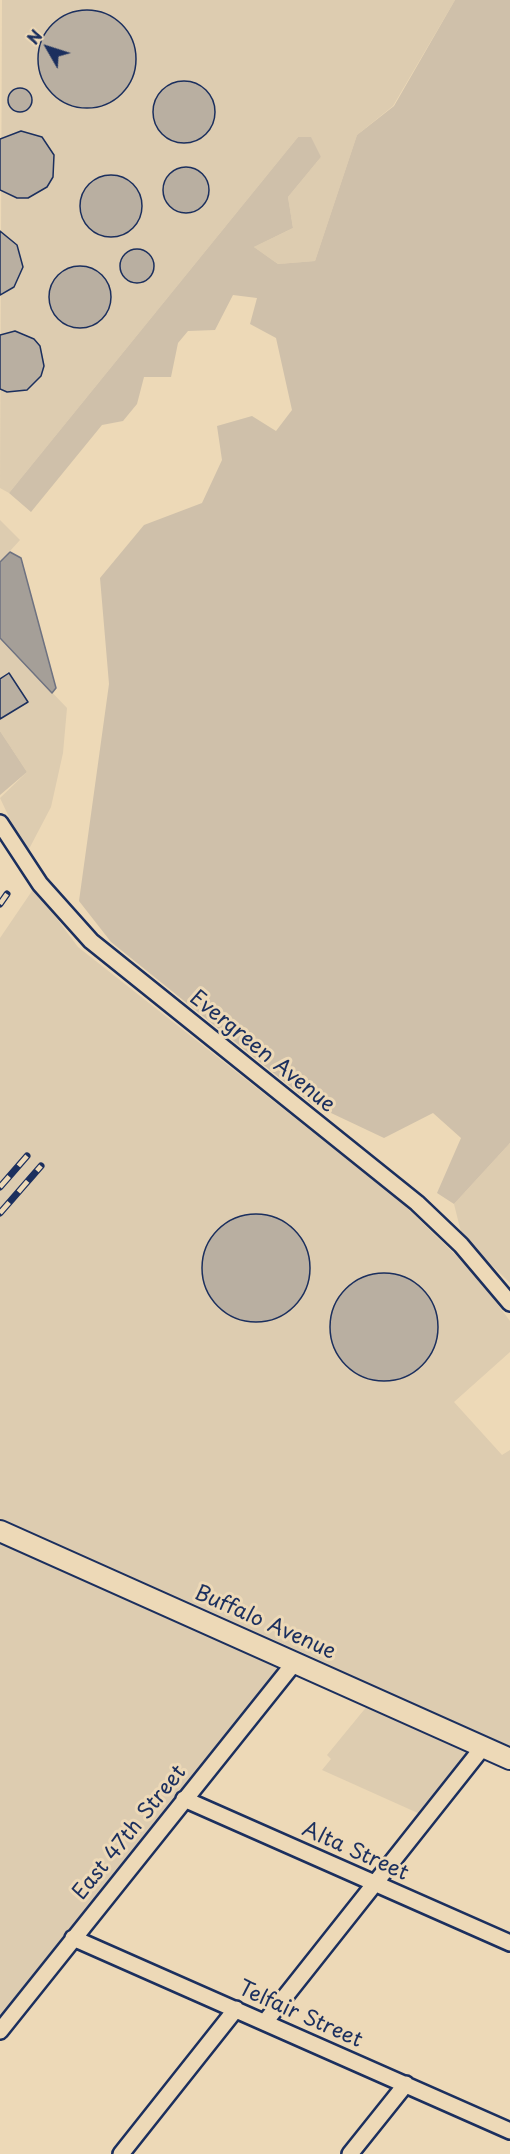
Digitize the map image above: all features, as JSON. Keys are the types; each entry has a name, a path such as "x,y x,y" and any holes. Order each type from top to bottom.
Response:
{"street":[{"name":"Evergreen Avenue","path":"0,823 40,884 91,941 417,1203 460,1245 510,1303"},
{"name":"Buffalo Avenue","path":"0,1531 510,1759"},
{"name":"East 47th Street","path":"0,2031 295,1662"},
{"path":"265,2022 483,1747"},
{"name":"Alta Street","path":"184,1799 510,1943"},
{"name":"Telfair Street","path":"73,1938 510,2131"},
{"path":"121,2154 236,2009"},
{"path":"350,2154 406,2084"}],"shaded area":[{"path":"2,0 455,0 393,106 357,135 315,261 278,264 254,247 293,228 288,197 321,157 298,137 9,493 0,488"},
{"path":"455,0 510,0 510,1143 454,1204 437,1193 461,1138 433,1113 384,1138 312,1104 111,942 79,901 109,684 100,578 144,525 202,503 222,460 217,426 252,416 276,431 292,410 276,338 250,324 257,298 233,295 215,330 188,331 178,343 171,377 144,377 137,404 123,421 102,425 31,512 9,493 298,137 311,137 321,157 288,197 293,228 254,247 278,264 315,261 357,135 394,106"},
{"path":"0,520 20,540 0,562"},
{"path":"10,552 21,558 56,688 52,693 0,638 0,562"},
{"path":"0,638 67,708 63,753 51,807 29,849 18,836 0,798 27,772 0,731"},
{"path":"0,731 27,772 0,795"},
{"path":"34,888 78,947 400,1201 474,1273 510,1321 510,1352 454,1402 502,1455 510,1450 510,1746 0,1521 0,938"},
{"path":"510,1143 510,1283 462,1236 454,1204"},
{"path":"0,1540 281,1667 0,2020"},
{"path":"368,1705 472,1750 420,1814 322,1770 331,1759 327,1755"}],"building":[{"path":"87,10 106,13 122,24 133,40 136,59 133,78 122,94 106,105 87,108 68,105 52,94 41,78 38,59 41,40 52,24 68,13"},
{"path":"184,81 206,90 215,112 206,134 184,143 162,134 153,112 162,90"},
{"path":"20,88 29,91 32,100 29,109 20,112 11,109 8,100 11,91"},
{"path":"21,131 42,137 54,155 53,177 47,187 28,198 17,198 0,190 0,139"},
{"path":"186,167 202,174 209,190 202,206 186,213 170,206 163,190 170,174"},
{"path":"111,175 133,184 142,206 133,228 111,237 89,228 80,206 89,184"},
{"path":"0,231 17,245 23,267 14,287 0,295"},
{"path":"137,249 149,254 154,266 149,278 137,283 125,278 120,266 125,254"},
{"path":"80,266 102,275 111,297 102,319 80,328 58,319 49,297 58,275"},
{"path":"15,331 34,339 40,346 44,366 41,376 27,390 7,392 0,389 0,335"},
{"path":"9,673 28,702 0,719 0,679"},
{"path":"256,1214 277,1218 294,1230 306,1247 310,1268 306,1289 294,1306 277,1318 256,1322 235,1318 218,1306 206,1289 202,1268 206,1247 218,1230 235,1218"},
{"path":"384,1273 414,1282 422,1289 429,1297 438,1327 429,1357 422,1365 414,1372 384,1381 354,1372 346,1365 339,1357 330,1327 339,1297 346,1289 354,1282"}],"railway":[{"path":"0,904 7,894"},
{"path":"0,1187 27,1156"},
{"path":"0,1213 41,1166"}]}
